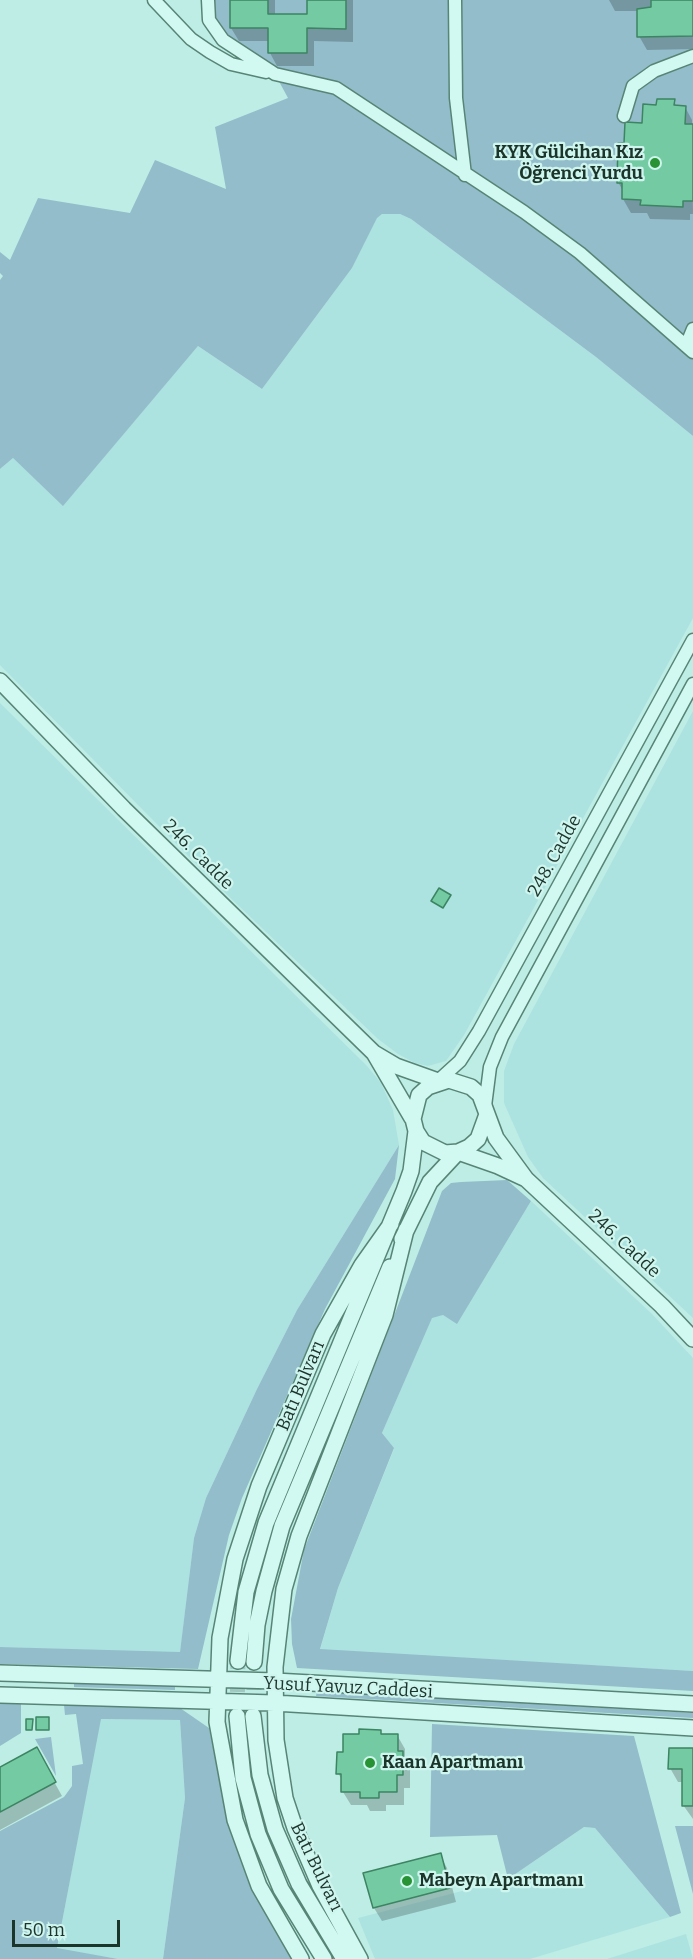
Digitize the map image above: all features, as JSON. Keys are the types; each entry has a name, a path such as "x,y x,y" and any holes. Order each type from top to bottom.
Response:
{"street":[{"path":"154,0 191,39 231,64 336,88 524,212 580,253 690,349"},
{"path":"208,0 208,20 221,39 276,74"},
{"path":"455,0 456,98 465,175"},
{"path":"624,116 633,86 654,71 693,56"},
{"path":"690,349 693,328"},
{"name":"248. Cadde","path":"438,1081 460,1061 479,1031 693,640"},
{"name":"246. Cadde","path":"0,681 149,834 374,1053 396,1066 438,1081"},
{"path":"485,1112 480,1095 461,1081 438,1081 419,1095 414,1125 423,1142 433,1149 458,1152 469,1147 478,1139 485,1112 490,1066 502,1037 693,684"},
{"name":"246. Cadde","path":"374,1053 414,1125"},
{"name":"246. Cadde","path":"485,1112 506,1153 526,1179 662,1306 693,1339"},
{"name":"Batı Bulvarı","path":"238,1661 246,1592 266,1523 411,1171 414,1125"},
{"name":"246. Cadde","path":"458,1152 526,1179"},
{"name":"Batı Bulvarı","path":"254,1662 257,1625 264,1591 282,1526 406,1230 430,1182 458,1152"},
{"path":"301,1959 267,1902 241,1841 225,1775 216,1700 229,1584 259,1486 328,1324 357,1273 391,1224"},
{"path":"360,1959 320,1886 295,1828 279,1768 274,1681 280,1612 299,1536 385,1316 406,1230"},
{"name":"Yusuf Yavuz Caddesi","path":"0,1673 218,1678 693,1704"},
{"path":"57,1674 58,1696"},
{"name":"Yusuf Yavuz Caddesi","path":"0,1695 216,1700 693,1728"},
{"path":"237,1716 243,1778 258,1834 281,1889 324,1959"},
{"name":"Batı Bulvarı","path":"254,1716 260,1775 275,1829 299,1884 344,1959"}],"shaded area":[{"path":"208,0 693,0 693,436 596,357 411,219 400,214 382,214 377,218 352,268 262,389 198,346 63,506 13,458 0,469 0,280 3,276 0,273 0,252 10,260 38,198 130,213 155,160 226,189 215,127 288,98 275,74 223,40"},
{"path":"382,214 400,214 411,219 596,357 693,436 693,618 464,1035 446,1061 428,1066 415,1063 398,1054 378,1039 217,885 0,665 0,469 13,458 63,505 198,346 262,389 352,268 377,217"},
{"path":"0,703 367,1066 381,1083 393,1110 399,1145 297,1310 206,1498 194,1538 180,1653 0,1647"},
{"path":"693,711 693,1318 543,1178 528,1157 504,1103 504,1071 514,1044"},
{"path":"399,1145 395,1179 325,1309 242,1498 229,1535 198,1669 0,1664 0,1647 180,1652 194,1538 206,1498 297,1310"},
{"path":"507,1180 531,1201 457,1324 443,1315 432,1318 382,1433 394,1448 338,1588 320,1649 693,1671 693,1691 297,1668 292,1644 291,1619 304,1550 442,1191 451,1183"},
{"path":"531,1201 652,1314 693,1358 693,1671 320,1650 338,1588 394,1449 382,1433 432,1317 443,1315 457,1323"},
{"path":"74,1683 175,1686 175,1690 74,1687"},
{"path":"317,1691 693,1713 693,1718 316,1696"},
{"path":"0,1704 21,1704 21,1733 0,1746"},
{"path":"64,1705 180,1708 209,1728 229,1824 252,1885 293,1959 163,1959 185,1798 180,1720 101,1719 57,1948 118,1959 0,1959 0,1831 64,1797 72,1786 72,1766 83,1764 76,1714 65,1715"},
{"path":"100,1719 180,1720 185,1798 163,1959 118,1959 57,1949"},
{"path":"432,1724 634,1736 681,1913 670,1917 595,1828 584,1827 508,1879 497,1835 430,1837"},
{"path":"51,1737 56,1776 35,1739"},
{"path":"675,1826 693,1826 693,1894"},
{"path":"584,1827 595,1828 670,1917 530,1959 375,1959 358,1918 508,1879"},
{"path":"686,1934 693,1959 607,1959"}],"building":[{"path":"230,0 268,0 268,14 307,14 307,0 346,0 346,29 307,28 307,53 268,53 268,28 230,28"},
{"path":"651,0 693,0 693,36 637,37 637,9 651,7"},
{"name":"KYK Gülcihan Kız Öğrenci Yurdu","path":"657,99 675,99 674,105 686,106 685,124 693,124 693,201 683,201 683,207 640,205 641,200 622,199 622,183 617,183 618,143 624,143 625,122 642,123 643,104 656,105"},
{"path":"439,888 451,895 443,908 431,901"},
{"path":"36,1717 49,1717 49,1730 36,1730"},
{"path":"26,1719 33,1719 32,1730 26,1730"},
{"name":"Kaan Apartmanı","path":"359,1729 381,1730 381,1734 398,1734 398,1751 403,1751 403,1775 397,1775 397,1792 379,1792 379,1798 360,1798 360,1792 341,1792 341,1774 336,1774 337,1752 343,1752 343,1734 359,1734"},
{"path":"37,1747 56,1782 0,1812 0,1767"},
{"path":"669,1748 693,1748 693,1806 682,1806 682,1769 668,1769"},
{"name":"Mabeyn Apartmanı","path":"441,1853 450,1888 373,1908 363,1873"}],"tunnel":[{"path":"237,1715 238,1661"},
{"path":"254,1662 254,1713"}],"place":[{"name":"KYK Gülcihan Kız Öğrenci Yurdu","path":"655,163"},
{"name":"Kaan Apartmanı","path":"370,1763"},
{"name":"Mabeyn Apartmanı","path":"407,1881"}]}
